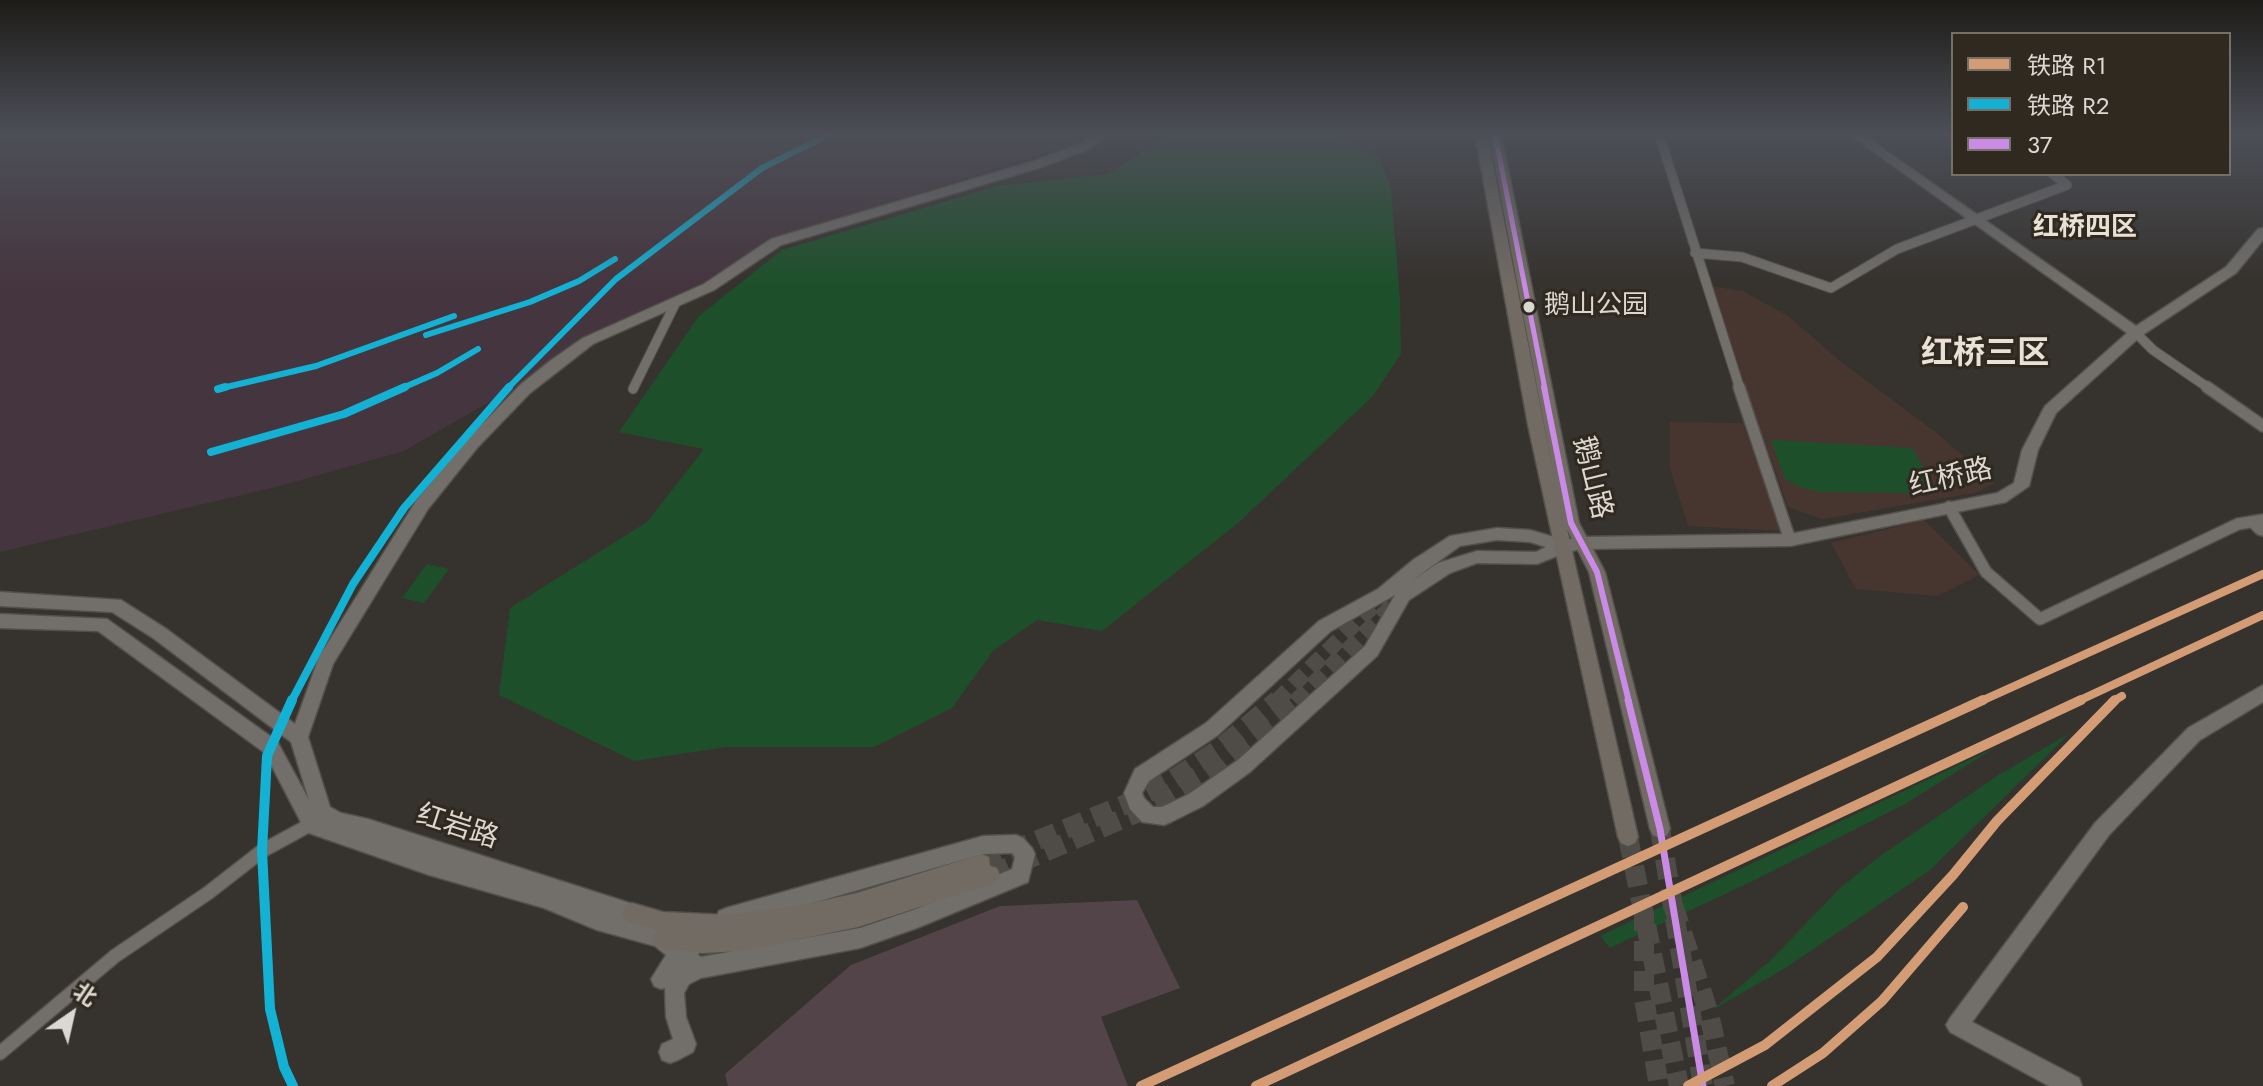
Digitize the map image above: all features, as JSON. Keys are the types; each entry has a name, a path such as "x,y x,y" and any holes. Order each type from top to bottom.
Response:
{"main road":[{"name":"鹅山路","path":"1490,185 1535,425 1573,544 1597,572 1660,829"},
{"name":"鹅山路","path":"1505,185 1628,837"},
{"name":"红岩路","path":"632,913 702,934 742,941 858,917 986,869"},
{"name":"红岩路","path":"661,938 702,934"}],"street":[{"path":"318,819 299,737 325,662 422,505 472,444 525,389 588,341 709,287 776,242 969,185"},
{"path":"1674,185 1790,540"},
{"path":"1927,185 2136,333 2153,350 2263,426"},
{"path":"1695,253 1742,257 1831,288 1897,249 2067,185"},
{"name":"红桥路","path":"1573,544 1790,540 2001,498 2021,486 2030,450 2050,410 2136,333 2231,270 2263,232"},
{"path":"633,390 675,304"},
{"path":"1949,507 1986,572 2040,619 2256,521"},
{"path":"1394,595 1371,651 1244,766 1196,800 1164,816 1149,816 1137,803 1133,793 1142,775 1212,729 1325,626 1444,568 1477,557 1537,558 1573,544"},
{"path":"0,599 115,605 159,633 299,737"},
{"path":"0,621 101,624 271,747 318,819"},
{"path":"2071,1086 1957,1025 2102,829 2194,734 2263,693"},
{"path":"0,1053 115,956 208,893 262,851 318,819"},
{"name":"红岩路","path":"318,819 368,828 632,913"},
{"name":"红岩路","path":"318,819 429,866 545,899 597,920 661,938"},
{"path":"661,979 702,934 983,845 1016,844 1025,854 1021,875 1006,884 860,938 698,968 682,977 674,991 676,1017 685,1044 670,1052"},
{"path":"661,938 698,968"}],"shaded area":[{"path":"0,185 945,185 768,241 692,290 644,309 577,343 550,360 515,392 486,404 404,451 276,487 0,552"},
{"path":"1710,286 1743,291 1788,316 1995,483 1975,493 1822,519 1788,507"},
{"path":"1670,422 1743,423 1781,531 1688,526 1670,468"},
{"path":"1924,520 1979,575 1937,596 1856,589 1831,543"}],"green space":[{"path":"1389,185 1400,300 1401,354 1373,396 1238,523 1102,631 1037,620 993,651 952,708 874,747 726,747 634,761 499,695 510,608 647,522 704,449 619,432 699,316 782,250 998,186"},
{"path":"1771,440 1912,448 1939,493 1819,492 1800,487 1785,479"},
{"path":"427,564 449,569 424,603 402,598"},
{"path":"2070,733 1930,870 1784,969 1712,1010 1771,960 1840,888 1880,856 1997,776"},
{"path":"1996,747 1905,804 1757,879 1610,948 1600,936"}],"building":[{"path":"1137,900 1180,988 1101,1017 1128,1086 728,1086 725,1074 851,965 1000,906"}],"tunnel":[{"path":"1276,702 1383,596"},
{"path":"1295,702 1396,602"},
{"path":"982,863 1124,805 1174,779 1221,748 1278,700"},
{"path":"990,875 1141,811 1222,761 1297,700"},
{"path":"1660,829 1703,1086"},
{"path":"1628,837 1679,1086"},
{"path":"1673,905 1709,1014 1725,1086"},
{"path":"1644,911 1644,998 1659,1086"}],"rail line":[{"name":"R2","path":"293,1086 284,1067 270,1009 262,851 267,756 303,675 353,584 404,508 483,414 616,279 740,185"},
{"name":"R2","path":"426,335 530,302 579,281 615,259"},
{"name":"R2","path":"218,389 316,366 454,316"},
{"name":"R2","path":"211,452 344,414 437,373 478,349"},
{"name":"R1","path":"1141,1086 1612,868 2263,574"},
{"name":"R1","path":"1256,1086 2263,615"},
{"name":"R1","path":"1688,1086 1765,1045 1877,957 1953,875 1997,821 2107,706 2122,696"},
{"name":"R1","path":"1772,1086 1823,1053 1882,1001 1963,907"}],"transit line":[{"name":"37","path":"1505,185 1571,523 1597,572 1660,829 1703,1086"}],"place":[{"name":"鹅山公园","path":"1529,307"}],"district":[{"name":"红桥四区","path":"2085,229"},
{"name":"红桥三区","path":"1985,355"}]}
